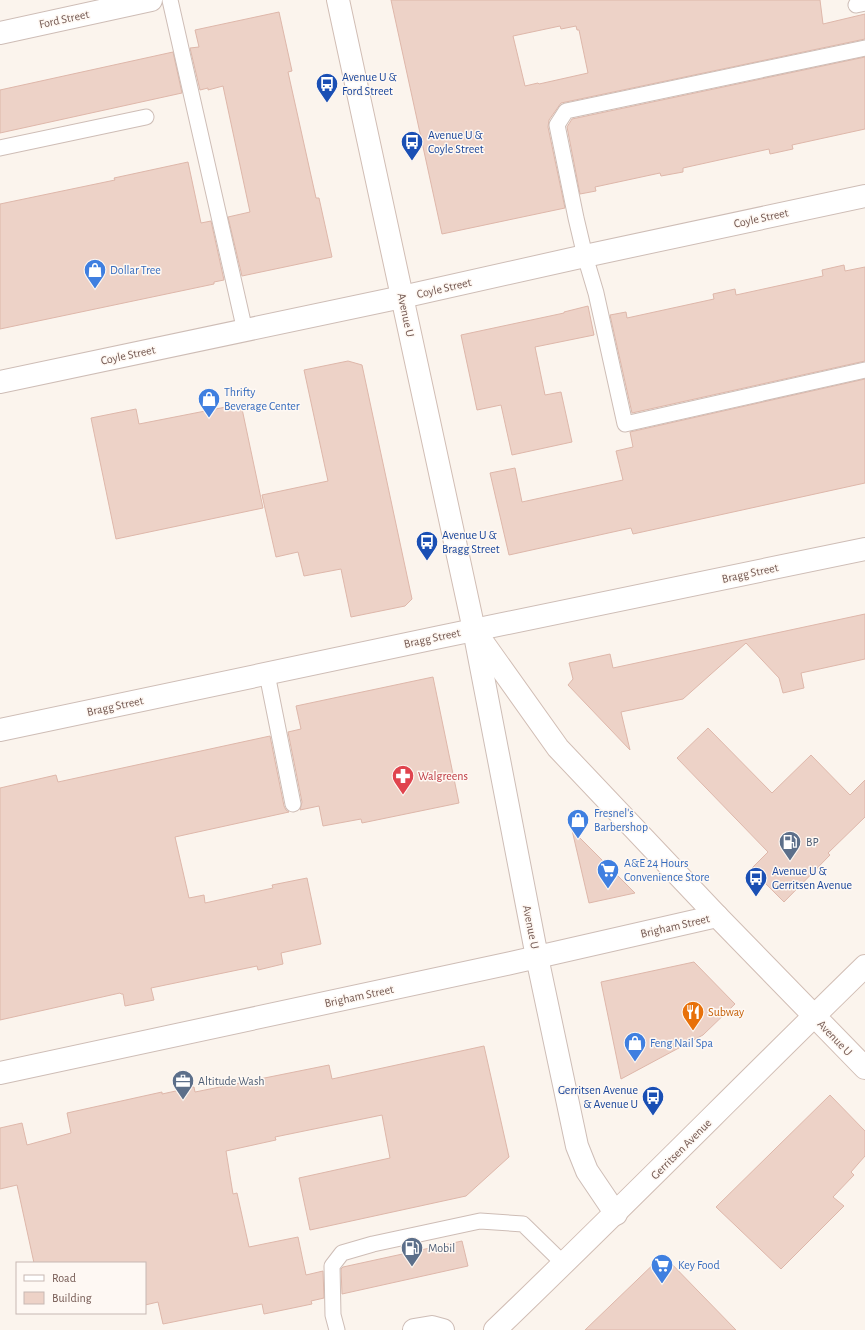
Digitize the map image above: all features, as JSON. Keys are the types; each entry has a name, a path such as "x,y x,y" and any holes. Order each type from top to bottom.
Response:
{"street":[{"name":"Ford Street","path":"0,32 151,0"},
{"name":"Avenue U","path":"338,0 474,630 537,957 577,1146 587,1171 616,1214"},
{"name":"Coyle Street","path":"0,382 245,331 865,196"},
{"name":"Bragg Street","path":"0,730 865,549"},
{"name":"Avenue U","path":"474,630 558,748 717,916 865,1068"},
{"name":"Brigham Street","path":"0,1073 537,957 717,916"},
{"name":"Gerritsen Avenue","path":"495,1330 616,1214 865,966"},
{"path":"414,1330 432,1327 443,1330"}],"lane":[{"path":"170,0 245,331"},
{"path":"865,48 566,111 557,125 585,256 596,293 625,424 865,370"},
{"path":"0,148 146,117"},
{"path":"267,674 293,804"},
{"path":"337,1330 333,1316 332,1266 342,1253 374,1244 480,1221 523,1224 564,1264"}],"building":[{"path":"391,0 820,0 823,24 865,14 865,39 561,103 549,120 548,127 565,208 442,234","holes":["560,26 561,29 576,26 577,30 579,30 588,73 525,86 513,36"]},
{"path":"279,12 292,71 288,72 316,198 319,198 332,257 242,276 228,217 250,212 223,86 208,90 208,88 200,90 190,48 199,47 195,30"},
{"path":"173,52 182,93 0,133 0,90"},
{"path":"865,57 865,129 792,145 793,149 770,154 769,149 683,168 683,172 661,176 660,173 595,187 596,191 580,194 567,127 572,119"},
{"path":"188,162 201,223 211,221 224,280 214,282 214,284 0,329 0,204 115,180 114,178"},
{"path":"844,265 845,271 865,267 865,361 632,413 610,315 626,312 627,318 714,299 713,294 735,289 736,295 823,276 822,270"},
{"path":"588,306 594,335 535,347 545,395 561,392 572,442 512,455 501,405 477,410 461,335 564,313"},
{"path":"348,361 362,365 412,599 405,606 351,617 341,569 304,576 298,552 276,557 262,495 328,481 304,370"},
{"path":"865,379 865,483 633,534 631,528 509,555 490,473 515,468 522,502 623,480 616,451 633,447 630,432"},
{"path":"241,404 263,508 116,539 91,418 136,409 139,424"},
{"path":"865,614 865,659 801,673 804,688 783,693 779,678 746,643 683,699 621,712 630,750 568,685 573,679 569,663 610,654 613,668"},
{"name":"Walgreens","path":"433,677 459,803 362,823 361,819 323,826 319,806 300,810 302,802 288,732 301,729 296,706"},
{"path":"708,728 772,793 811,755 850,795 865,780 865,817 828,853 830,855 784,902 751,869 768,852 677,758"},
{"path":"270,736 284,806 289,812 175,837 189,898 204,895 205,903 273,888 272,885 307,878 321,944 281,953 283,964 258,970 257,966 151,988 154,1000 125,1006 123,994 120,993 0,1020 0,788 56,775 58,782"},
{"path":"572,830 635,893 589,903"},
{"path":"694,962 735,1004 703,1035 621,1079 601,982"},
{"path":"484,1046 509,1157 466,1196 310,1230 299,1178 390,1158 382,1115 275,1137 276,1140 226,1151 233,1194 237,1193 249,1247 298,1237 306,1275 323,1271 324,1298 311,1301 312,1304 264,1314 262,1304 163,1324 158,1302 146,1305 146,1262 34,1262 17,1185 0,1189 0,1128 22,1123 27,1145 71,1133 67,1113 162,1092 162,1094 194,1087 195,1092 329,1065 332,1079"},
{"path":"830,1095 865,1131 865,1156 851,1172 854,1175 833,1197 844,1206 781,1269 716,1207"},
{"path":"462,1241 468,1266 342,1294 341,1269 343,1267"},
{"name":"Key Food","path":"663,1255 736,1330 585,1330"}],"place":[{"name":"Avenue U & Ford Street","path":"327,104"},
{"name":"Avenue U & Coyle Street","path":"412,162"},
{"name":"Dollar Tree","path":"95,290"},
{"name":"Thrifty Beverage Center","path":"209,418"},
{"name":"Avenue U & Bragg Street","path":"427,562"},
{"name":"Walgreens","path":"403,796"},
{"name":"Fresnel's Barbershop","path":"578,840"},
{"name":"BP","path":"790,862"},
{"name":"A&E 24 Hours Convenience Store","path":"608,890"},
{"name":"Avenue U & Gerritsen Avenue","path":"756,898"},
{"name":"Subway","path":"693,1032"},
{"name":"Feng Nail Spa","path":"635,1062"},
{"name":"Altitude Wash","path":"183,1100"},
{"name":"Gerritsen Avenue & Avenue U","path":"653,1116"},
{"name":"Mobil","path":"412,1268"},
{"name":"Key Food","path":"662,1284"}]}
